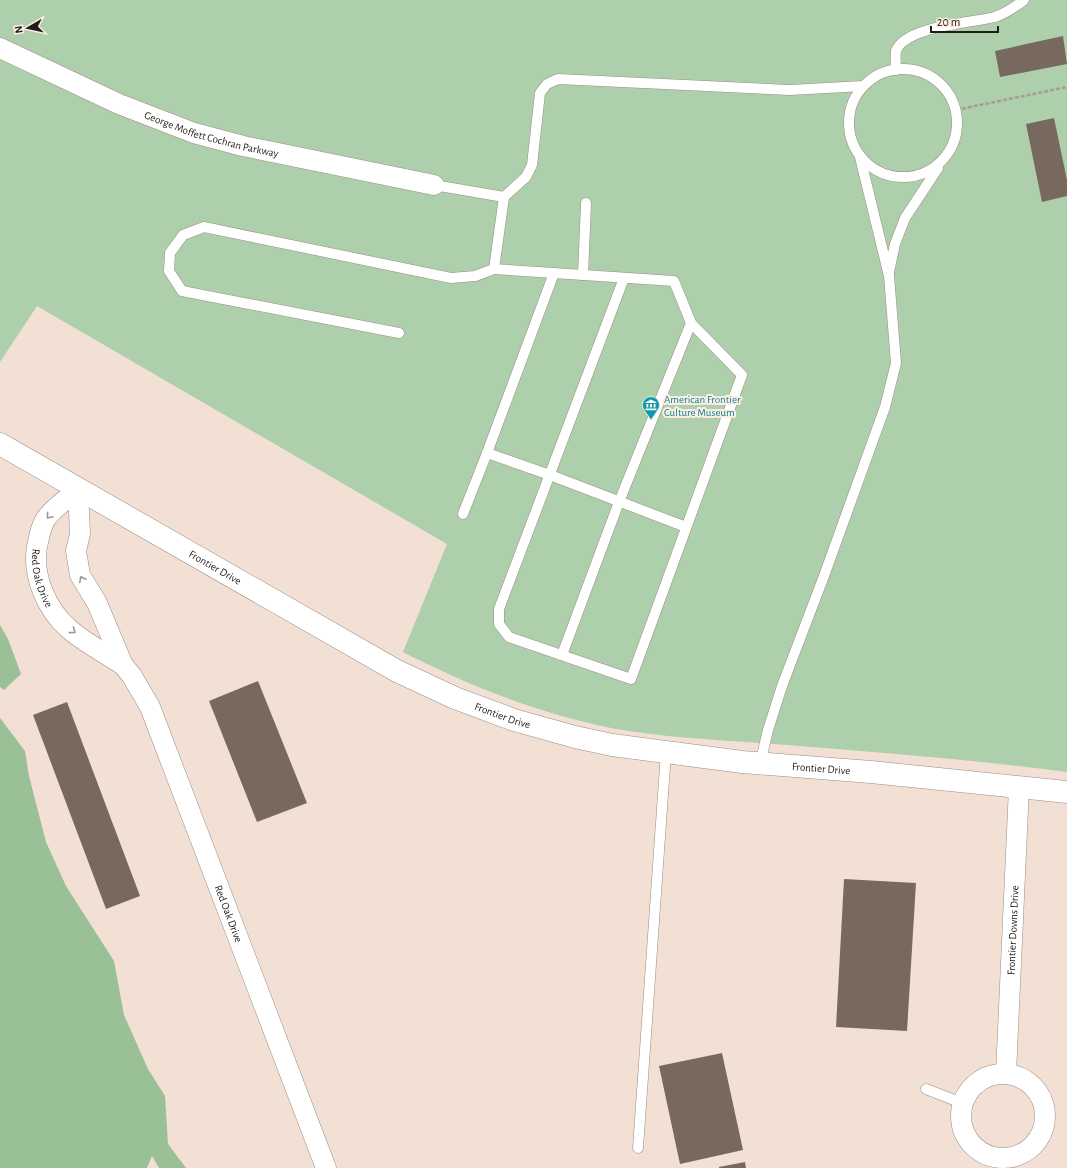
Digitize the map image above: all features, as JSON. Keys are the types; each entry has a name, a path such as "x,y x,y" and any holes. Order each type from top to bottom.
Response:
{"street":[{"name":"George Moffett Cochran Parkway","path":"0,48 119,104 194,133 243,146 434,185"},
{"name":"Frontier Drive","path":"0,444 78,490 375,658 455,698 514,720 568,736 612,746 760,764 871,772 1067,792"},
{"name":"Red Oak Drive","path":"78,490 47,516 40,533 36,553 37,575 42,590 55,612 69,629 123,665"},
{"name":"Red Oak Drive","path":"78,490 80,534 76,552 80,575 97,603 123,665 132,676 150,708 326,1168"},
{"name":"Frontier Downs Drive","path":"1006,1074 1019,787"},
{"path":"1006,1074 1019,1077 1031,1084 1040,1095 1044,1108 1044,1122 1040,1136 1032,1147 1020,1154 1007,1158 993,1157 980,1152 970,1143 963,1131 960,1117 962,1103 969,1091 979,1081 992,1075 1006,1074"}],"lane":[{"path":"896,70 896,51 903,41 914,35 933,29 996,16 1015,8 1024,0"},
{"path":"760,764 768,730 782,686 824,576 882,414 896,364 889,276 860,157 851,139 849,120 853,102 863,86 878,75 896,70 911,70 932,77 948,93 956,110 957,128 952,146 905,218 895,244 889,276"},
{"path":"494,269 504,197 526,177 532,165 540,93 546,84 552,81 558,80 790,90 863,86"},
{"path":"860,157 873,169 890,177 908,178 927,173 942,162"},
{"path":"434,185 504,197"},
{"path":"583,275 586,203"},
{"path":"399,332 182,290 169,271 170,253 183,236 204,227 451,278 475,276 494,269 674,281 691,323 742,375 631,679 509,637 499,624 499,609 624,278"},
{"path":"463,514 554,273"},
{"path":"562,655 619,502 691,323"},
{"path":"487,453 550,475 686,527"},
{"path":"638,1148 666,752"},
{"path":"926,1089 962,1103"}],"path":[{"path":"956,110 1067,87"}],"green space":[{"name":"American Frontier Culture Museum","path":"0,0 1067,0 1067,772 921,756 651,734 584,722 557,715 504,697 453,676 403,652 447,544 37,306 0,362"},
{"path":"0,625 8,639 21,674 4,690 0,687"},
{"path":"0,718 25,751 29,776 46,842 66,886 114,961 124,1015 148,1069 165,1096 168,1144 186,1168 159,1168 152,1156 147,1168 0,1168"}],"building":[{"path":"1063,36 1067,64 1000,77 995,51"},
{"path":"1054,118 1067,180 1067,196 1042,202 1026,124"},
{"path":"258,681 307,803 257,822 209,701"},
{"path":"67,702 140,896 106,909 33,715"},
{"path":"844,879 916,883 907,1031 836,1027"},
{"path":"722,1053 743,1150 680,1164 659,1066"},
{"path":"745,1162 746,1168 719,1168 719,1167"}],"place":[{"name":"American Frontier Culture Museum","path":"651,420"}]}
